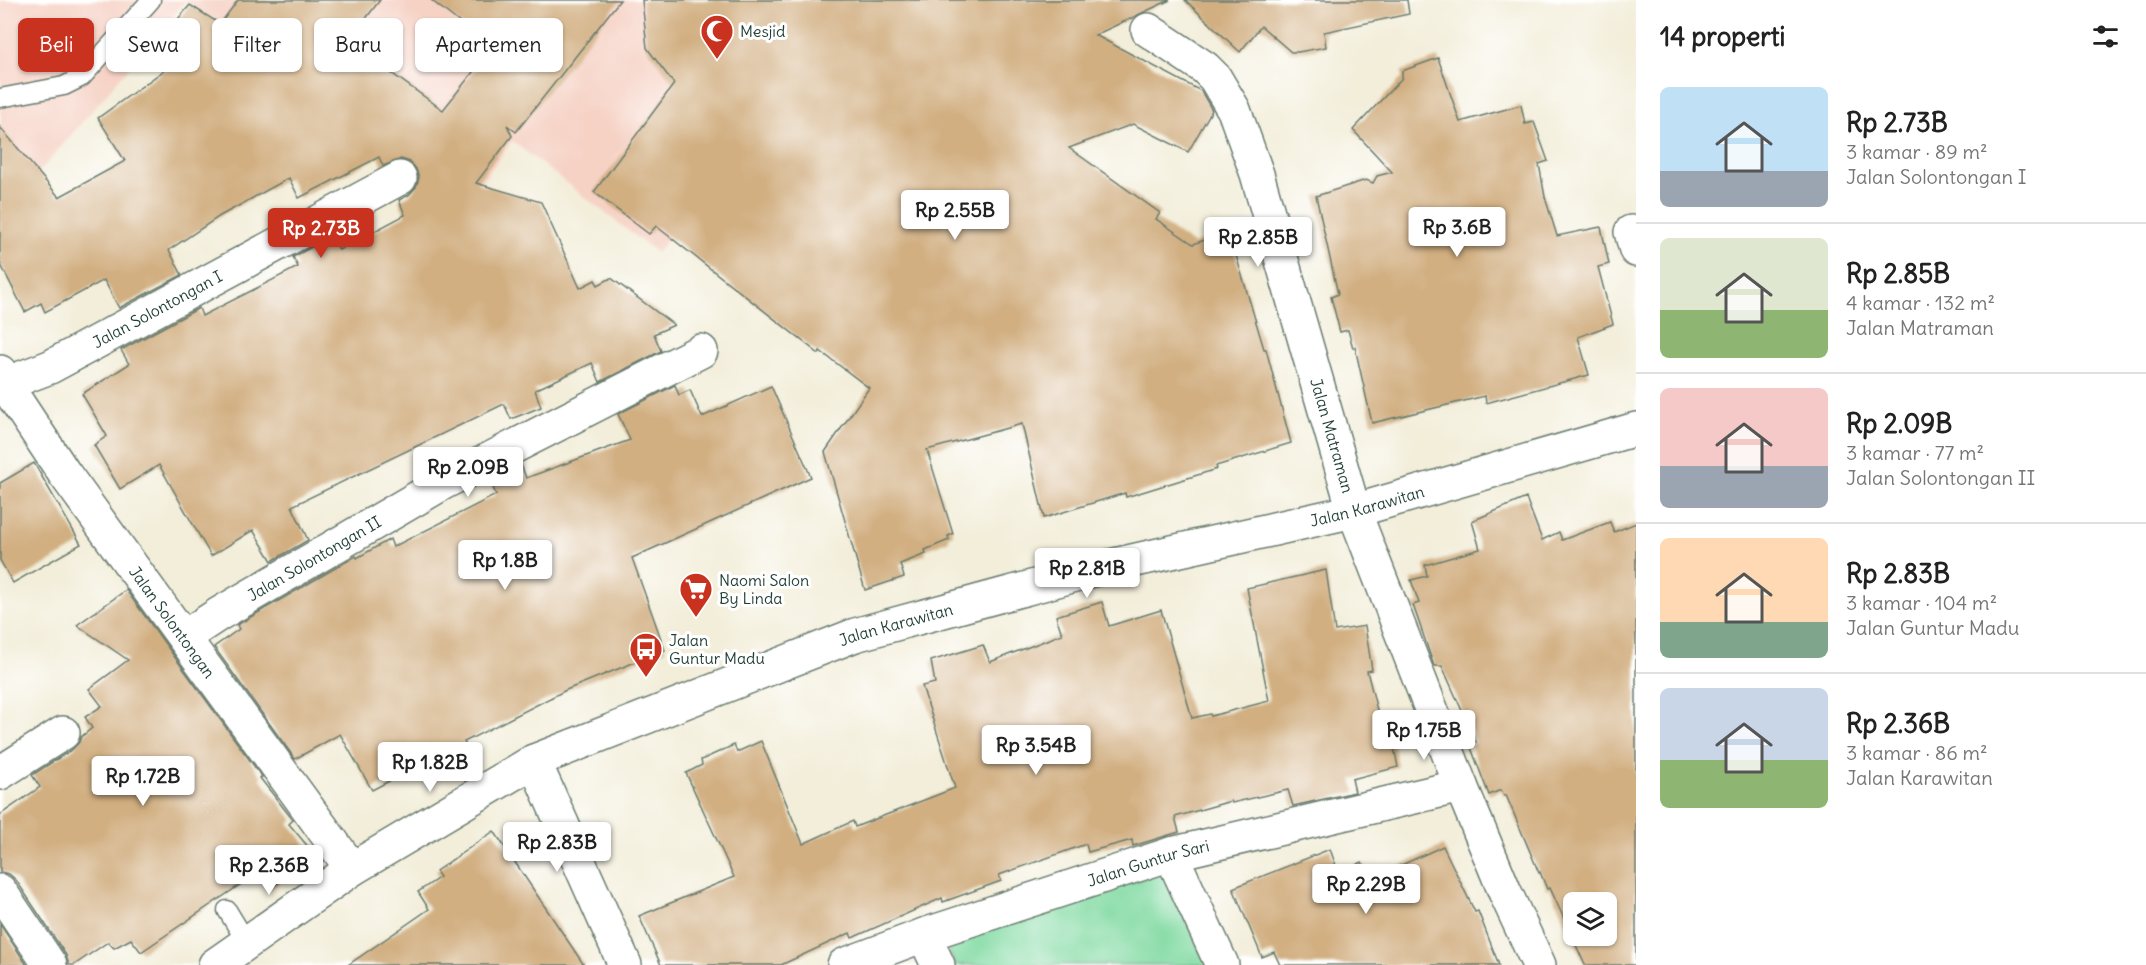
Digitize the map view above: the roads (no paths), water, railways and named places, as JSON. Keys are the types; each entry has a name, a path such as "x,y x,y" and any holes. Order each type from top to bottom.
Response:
{"street":[{"name":"Jalan Matraman","path":"1148,30 1205,68 1215,78 1234,110 1257,174 1354,511 1461,786 1505,892 1539,965"},
{"name":"Jalan Solontongan I","path":"3,378 50,367 399,178"},
{"name":"Jalan Solontongan II","path":"184,637 229,608 443,483 700,351"},
{"name":"Jalan Solontongan","path":"3,378 64,473 352,869"},
{"name":"Jalan Karawitan","path":"215,965 352,869 534,761 855,634 1105,567 1354,511 1636,429"},
{"path":"0,773 63,733"},
{"path":"534,761 625,965"},
{"name":"Jalan Guntur Sari","path":"844,965 924,935 1171,854 1461,786"},
{"path":"1171,854 1222,965"},
{"path":"0,891 50,965"},
{"path":"924,935 938,965"}],"lane":[{"path":"0,98 64,86 82,78 151,0"},
{"path":"227,910 247,943"}],"place":[{"name":"Mesjid","path":"717,60"},
{"name":"Naomi Salon By Linda","path":"696,618"},
{"name":"Jalan Guntur Madu","path":"646,678"}]}
